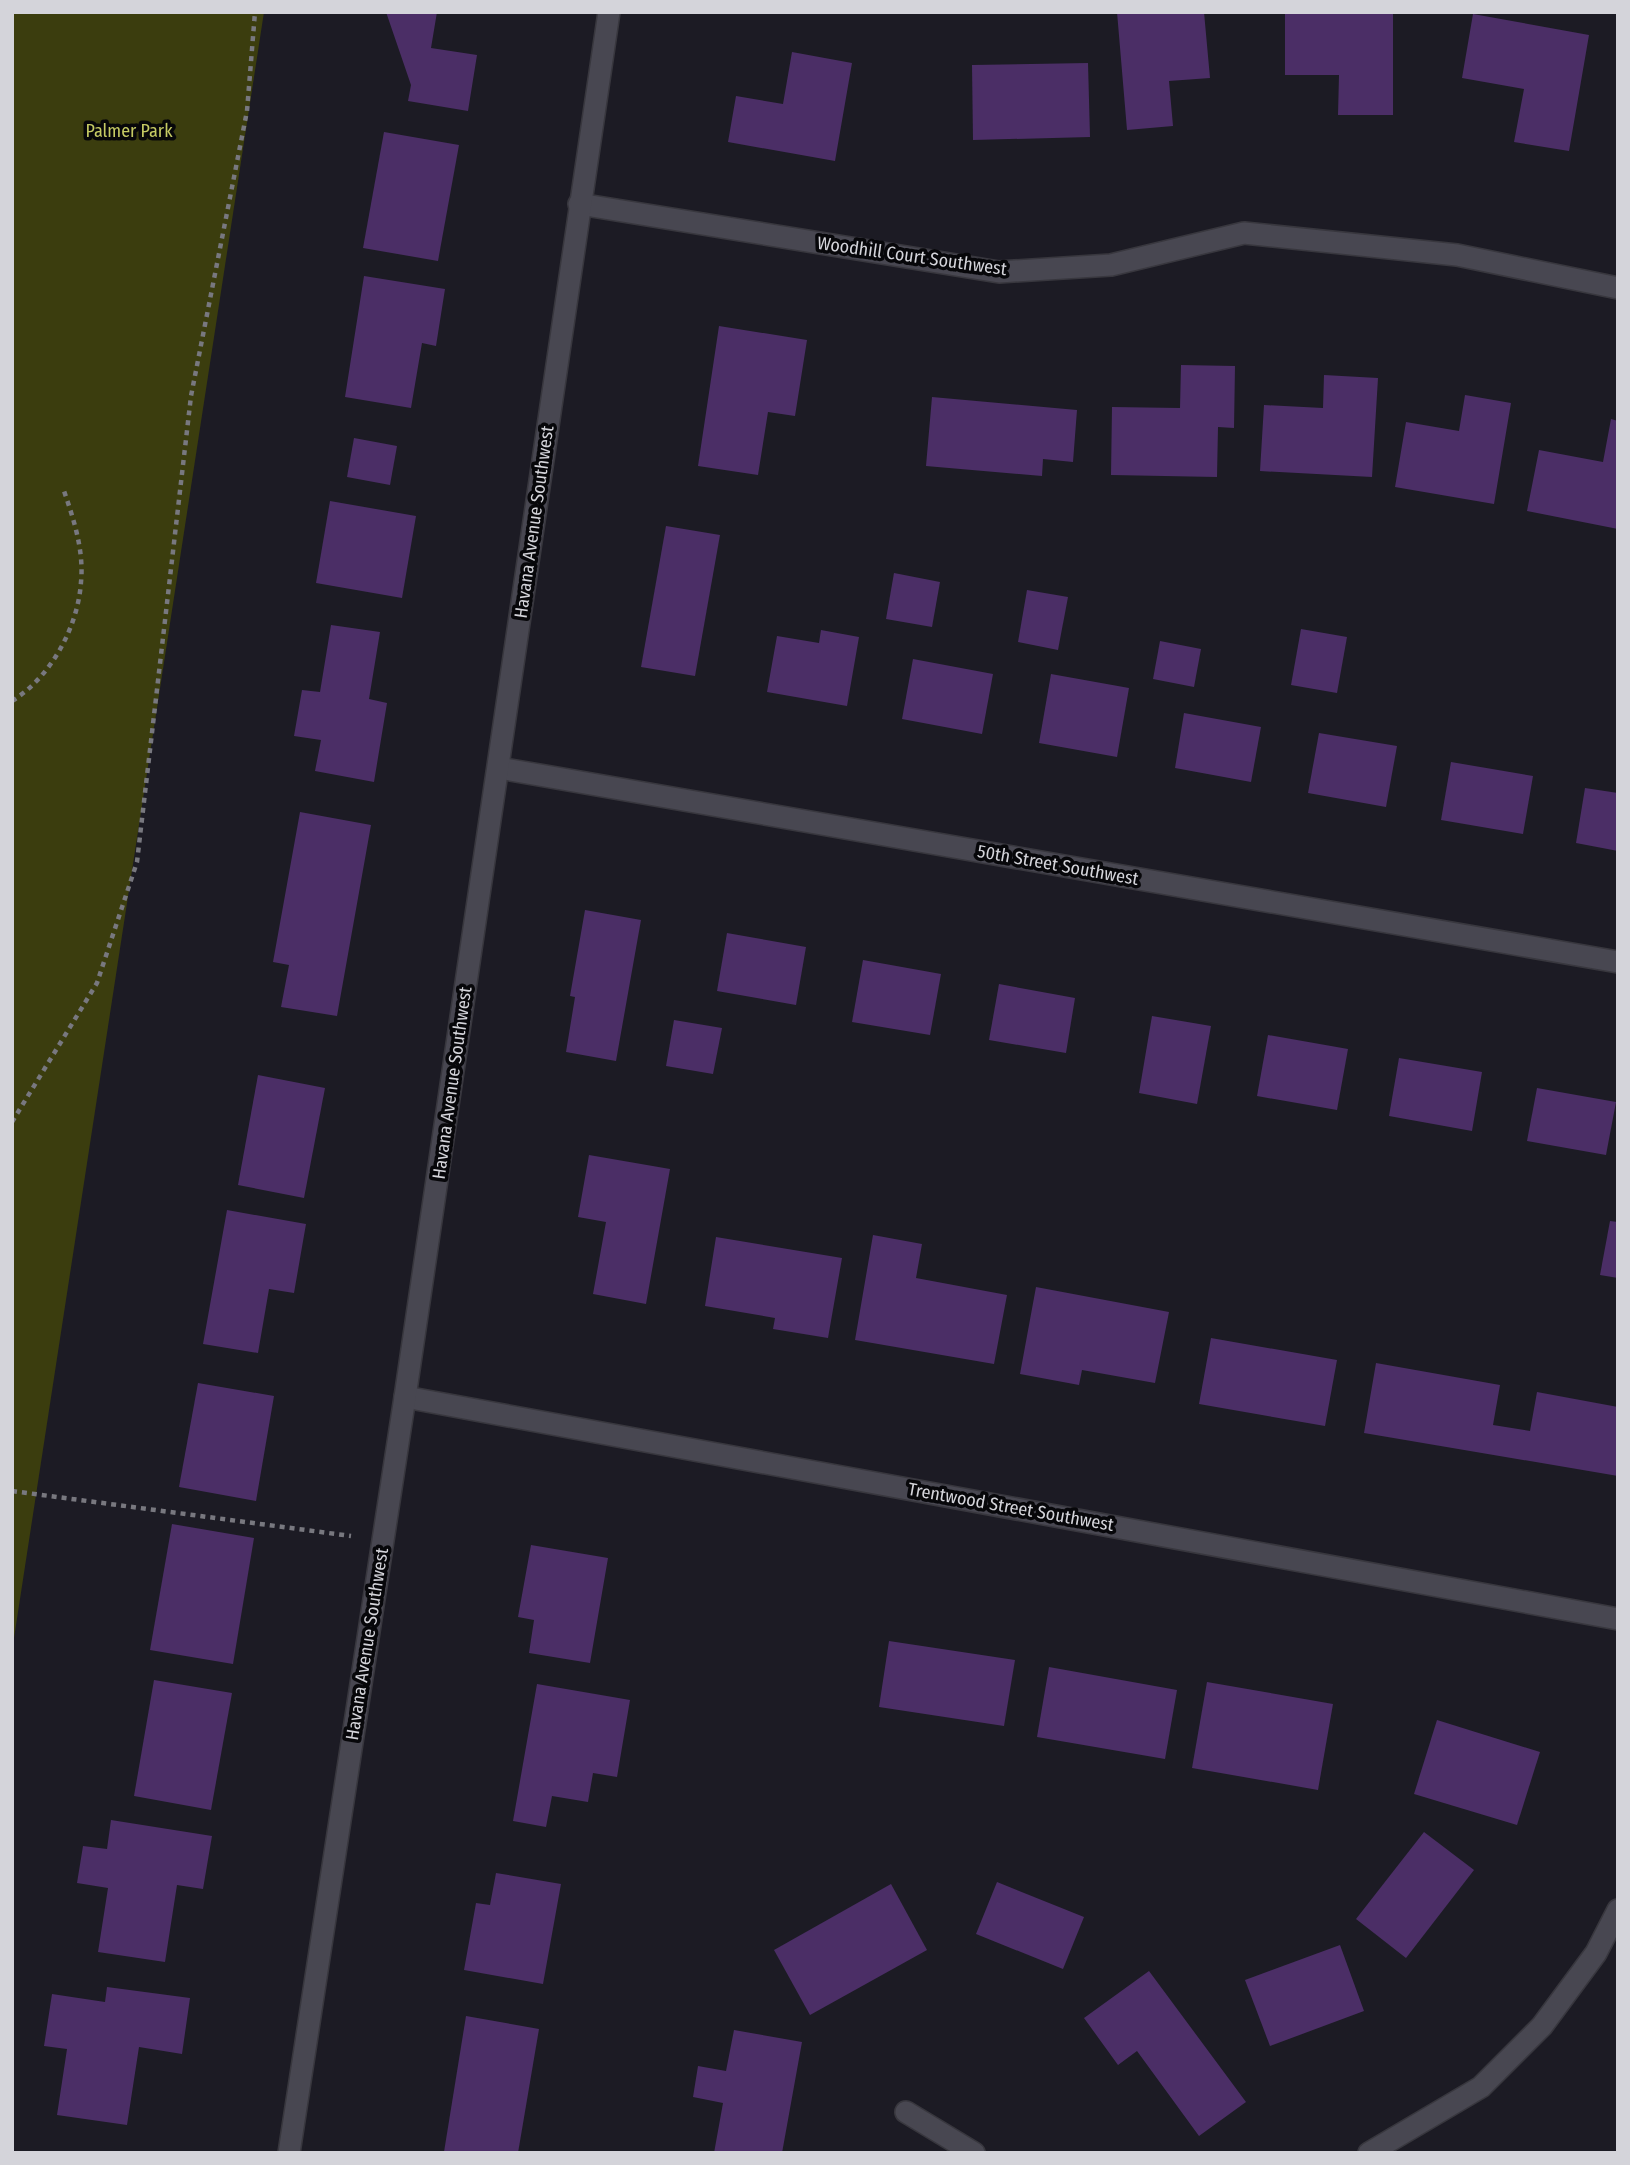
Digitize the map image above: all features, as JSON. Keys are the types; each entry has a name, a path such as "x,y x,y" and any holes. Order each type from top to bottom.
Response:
{"street":[{"name":"Havana Avenue Southwest","path":"289,2153 405,1397 499,768 579,204 610,12"},
{"name":"Woodhill Court Southwest","path":"579,204 999,272 1111,265 1244,233 1457,255 1618,288"},
{"name":"50th Street Southwest","path":"499,768 1618,962"},
{"name":"Trentwood Street Southwest","path":"405,1397 1618,1619"},
{"path":"1369,2153 1481,2087 1542,2026 1596,1954 1618,1910"},
{"path":"906,2112 974,2153"}],"path":[{"path":"12,1122 97,983 137,862 191,396 247,111 255,12"},
{"path":"12,701 44,674 67,635 82,582 77,530 64,491"},
{"path":"12,1490 383,1541"}],"green space":[{"name":"Palmer Park","path":"12,12 264,12 12,1651"}],"building":[{"path":"386,12 437,12 431,48 477,55 468,111 408,101 411,85"},
{"path":"1117,12 1204,12 1210,78 1169,81 1173,126 1127,130"},
{"path":"1285,12 1393,12 1393,115 1338,115 1339,75 1285,75"},
{"path":"1473,14 1589,35 1569,151 1514,142 1524,89 1462,78"},
{"path":"792,52 852,63 835,161 728,142 736,96 783,104"},
{"path":"1088,63 1090,137 973,140 972,65"},
{"path":"384,132 459,145 438,261 363,248"},
{"path":"364,276 445,289 436,346 422,343 411,408 345,397"},
{"path":"719,326 807,340 795,416 768,412 758,475 698,466"},
{"path":"1181,365 1235,366 1234,428 1218,427 1217,477 1111,475 1112,407 1180,408"},
{"path":"1324,375 1378,378 1372,477 1260,471 1264,405 1323,408"},
{"path":"1465,395 1511,403 1494,504 1395,487 1406,422 1459,431"},
{"path":"932,397 1077,410 1073,462 1043,459 1042,476 926,466"},
{"path":"1611,419 1618,421 1618,529 1527,511 1539,450 1603,462"},
{"path":"354,438 397,446 390,485 347,477"},
{"path":"330,501 416,516 402,598 316,583"},
{"path":"666,526 720,535 695,676 641,667"},
{"path":"894,573 940,582 932,627 886,619"},
{"path":"1027,590 1068,597 1058,650 1018,642"},
{"path":"331,625 380,632 369,699 387,703 374,782 315,771 321,740 294,736 302,690 320,692"},
{"path":"1301,629 1347,637 1337,693 1291,685"},
{"path":"821,630 859,637 847,706 767,692 777,636 819,643"},
{"path":"1160,641 1201,649 1194,687 1153,679"},
{"path":"913,659 993,674 982,734 902,719"},
{"path":"1051,674 1129,688 1117,757 1039,743"},
{"path":"1184,713 1261,727 1251,782 1175,768"},
{"path":"1319,733 1397,746 1386,807 1308,793"},
{"path":"1451,762 1533,776 1523,834 1441,820"},
{"path":"1585,788 1618,793 1618,851 1576,843"},
{"path":"300,812 371,825 337,1016 281,1007 289,965 273,962"},
{"path":"585,910 641,920 616,1061 566,1052 575,997 570,996"},
{"path":"727,933 806,947 796,1005 717,991"},
{"path":"863,960 941,974 930,1035 852,1022"},
{"path":"999,984 1075,998 1066,1053 989,1040"},
{"path":"1152,1016 1211,1026 1197,1104 1139,1093"},
{"path":"674,1020 722,1028 713,1074 666,1066"},
{"path":"1268,1035 1348,1049 1337,1110 1257,1096"},
{"path":"1399,1058 1482,1072 1472,1131 1389,1116"},
{"path":"258,1075 325,1088 304,1198 238,1185"},
{"path":"1537,1088 1616,1102 1606,1155 1527,1141"},
{"path":"589,1155 670,1169 646,1304 593,1294 606,1222 578,1217"},
{"path":"227,1210 306,1224 294,1293 269,1289 258,1353 203,1344"},
{"path":"1610,1221 1618,1222 1618,1278 1600,1275"},
{"path":"873,1235 922,1244 916,1278 1007,1295 994,1364 855,1340"},
{"path":"716,1237 842,1258 828,1338 773,1329 775,1318 705,1306"},
{"path":"1036,1287 1169,1312 1155,1383 1082,1370 1079,1385 1020,1374"},
{"path":"1211,1338 1337,1360 1325,1426 1199,1404"},
{"path":"1376,1363 1500,1385 1493,1425 1530,1431 1537,1392 1618,1407 1618,1476 1364,1433"},
{"path":"198,1383 274,1396 256,1501 179,1487"},
{"path":"172,1524 254,1538 233,1664 150,1650"},
{"path":"531,1545 608,1558 590,1663 529,1653 534,1620 518,1617"},
{"path":"889,1641 1015,1660 1004,1726 879,1707"},
{"path":"1049,1667 1177,1690 1165,1759 1037,1737"},
{"path":"154,1680 232,1693 211,1810 134,1796"},
{"path":"1207,1682 1333,1704 1318,1790 1192,1768"},
{"path":"537,1684 630,1700 617,1777 593,1773 588,1802 552,1796 546,1827 513,1821"},
{"path":"1437,1720 1540,1752 1517,1825 1414,1794"},
{"path":"111,1820 212,1836 203,1889 177,1885 165,1962 98,1952 108,1888 77,1883 83,1846 107,1849"},
{"path":"1424,1832 1474,1870 1406,1958 1356,1919"},
{"path":"496,1873 561,1884 543,1984 464,1970 476,1903 490,1905"},
{"path":"997,1882 1084,1917 1063,1969 976,1934"},
{"path":"891,1884 927,1950 810,2015 774,1950"},
{"path":"1340,1945 1364,2011 1270,2046 1245,1980"},
{"path":"1149,1971 1246,2102 1199,2136 1137,2051 1118,2065 1084,2018"},
{"path":"107,1987 190,1998 182,2054 139,2047 127,2125 57,2115 67,2049 44,2046 52,1994 105,2002"},
{"path":"466,2016 539,2029 518,2153 444,2152"},
{"path":"734,2030 802,2042 782,2153 714,2153 723,2103 693,2097 698,2066 726,2071"}]}
